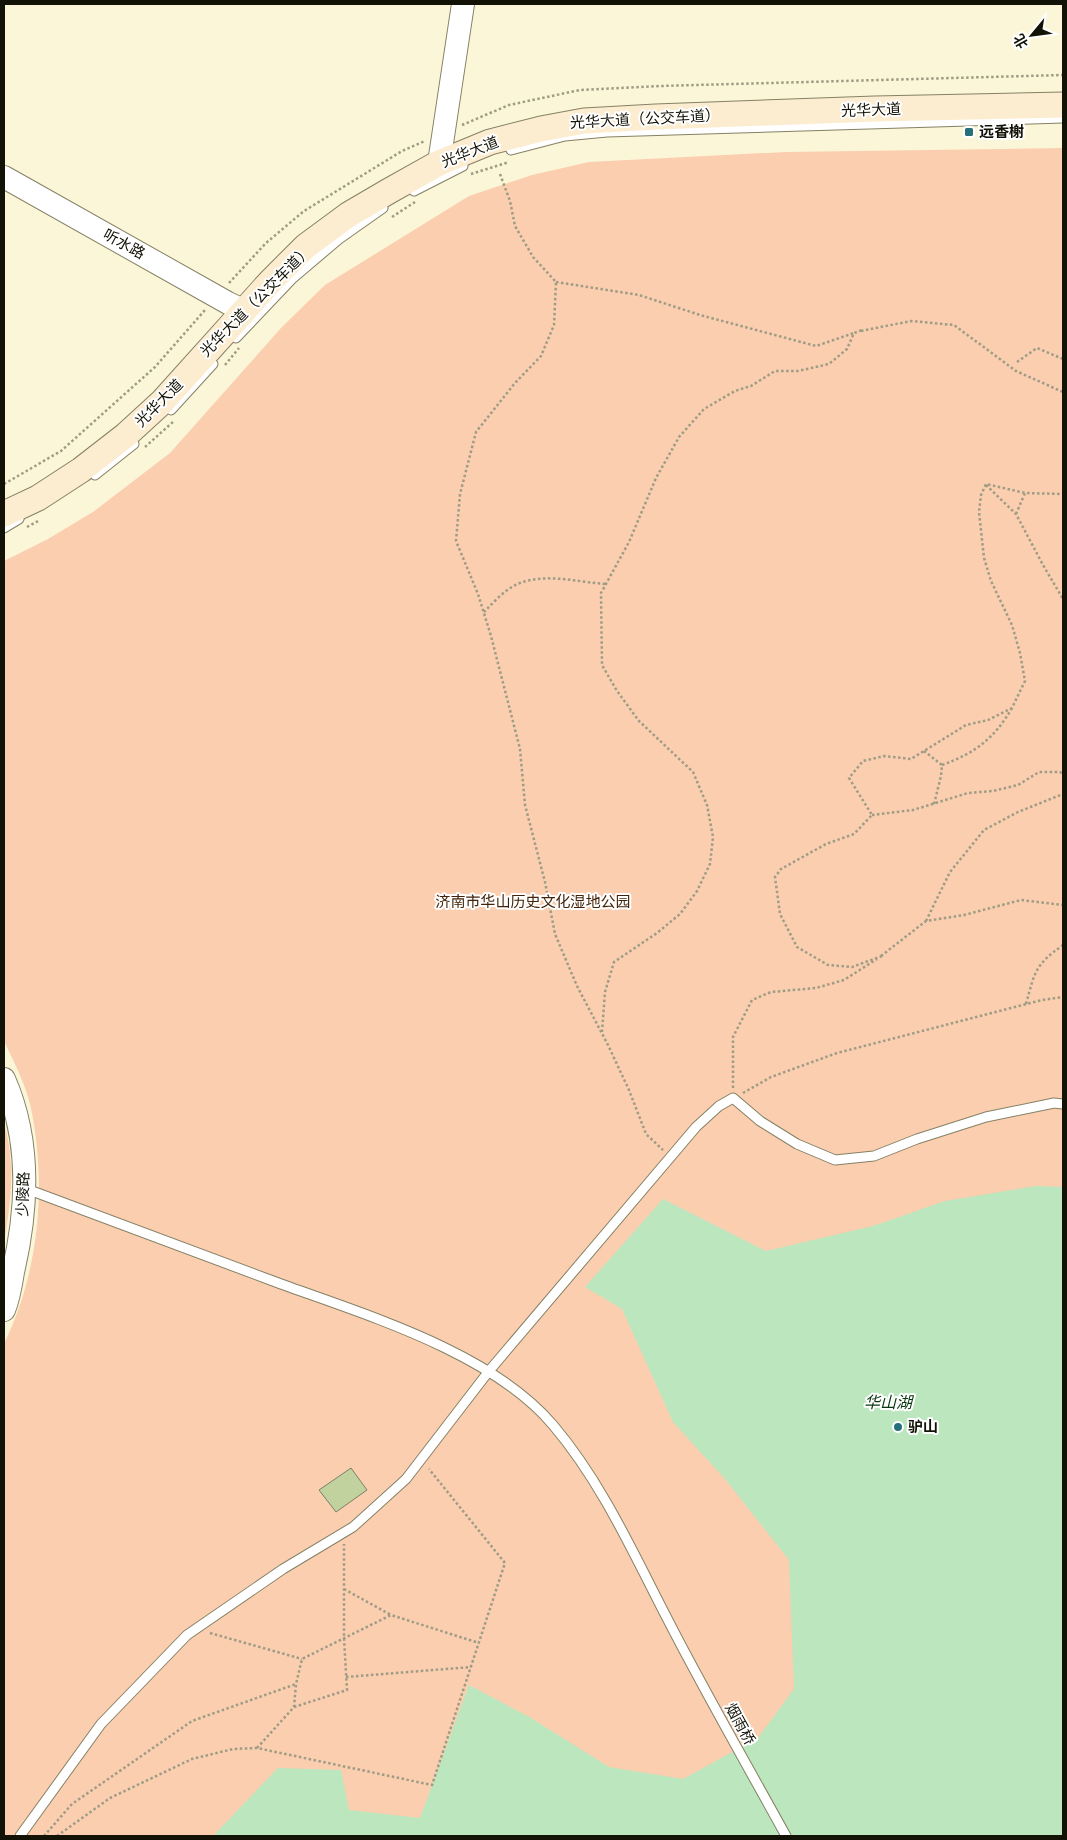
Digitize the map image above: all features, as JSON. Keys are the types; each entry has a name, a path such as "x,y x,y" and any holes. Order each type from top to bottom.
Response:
{"main road":[{"name":"光华大道","path":"12,523 38,498 81,470 126,435 162,402 270,282 306,246 348,215 439,163 490,142 541,129 584,121 875,109 1063,105"}],"street":[{"path":"439,163 463,4"},
{"name":"听水路","path":"4,177 216,297 245,311"},
{"name":"少陵路","path":"4,1079 13,1101 24,1154 24,1188 18,1251 4,1310"}],"lane":[{"name":"光华大道（公交车道）","path":"502,152 565,136 607,132 1063,118"},
{"path":"404,196 469,163"},
{"name":"光华大道（公交车道）","path":"228,347 293,278 338,239 387,205"},
{"name":"光华大道（公交车道）","path":"163,417 182,400 221,355"},
{"path":"87,480 119,457 138,440"},
{"path":"4,528 39,508"},
{"path":"20,1836 101,1724 188,1635 283,1568 353,1527 406,1479 489,1371 696,1127 719,1106 733,1098 760,1120 797,1144 835,1160 874,1156 916,1139 986,1117 1054,1103 1063,1104"},
{"name":"烟雨桥","path":"24,1188 431,1342 489,1371 521,1394 553,1424 589,1475 630,1545 670,1624 786,1836"}],"path":[{"path":"4,484 62,451 87,429 155,366 266,243 304,211 402,150 509,105 580,90 660,86 1063,75"},
{"path":"470,174 514,161"},
{"path":"500,174 510,201 515,226 533,257 556,282 639,296 700,315 816,346 854,333 911,321 954,325 1016,371 1063,392"},
{"path":"391,217 416,201"},
{"path":"556,282 554,325 541,356 515,383 476,432 460,494 456,541 484,612 520,749 526,805 545,882 555,934 577,986 629,1090 646,1134 670,1158"},
{"path":"602,1034 605,992 614,962 657,933 680,914 697,892 710,864 712,837 707,805 693,772 639,721 617,691 602,665 601,593 629,542 660,470 679,437 704,409 735,391 752,386 775,371 798,371 829,364 847,349 854,333"},
{"path":"221,369 240,348"},
{"path":"1017,362 1037,348 1063,359"},
{"path":"141,450 175,420"},
{"path":"986,484 1025,493 1063,494"},
{"path":"986,484 1016,514 1063,598"},
{"path":"942,765 977,749 1003,725 1024,681 1020,653 1012,625 991,581 984,558 979,512 981,495 986,484"},
{"path":"1016,514 1025,493"},
{"path":"12,523 45,518"},
{"path":"484,612 519,583 540,578 605,584"},
{"path":"872,815 848,778 863,761 884,756 911,759 966,725 988,720 1012,708"},
{"path":"924,751 942,765"},
{"path":"934,804 942,765"},
{"path":"882,956 852,967 828,965 797,947 780,914 775,877 780,869 826,844 854,834 872,815 913,810 968,793 993,791 1018,785 1039,772 1060,772 1063,774"},
{"path":"1063,794 1018,812 984,830 950,872 926,921 882,956 844,980 816,988 771,992 752,1000 733,1037 733,1098 771,1077 837,1054 1026,1004 1063,997"},
{"path":"926,921 964,915 1021,900 1063,905"},
{"path":"1026,1004 1034,973 1045,958 1063,945"},
{"path":"57,1836 110,1798 192,1759 233,1749 257,1748 432,1785 505,1563 421,1459"},
{"path":"257,1748 294,1707 347,1690 344,1638 344,1532"},
{"path":"344,1589 391,1615 479,1643"},
{"path":"195,1629 302,1659 391,1615"},
{"path":"294,1707 296,1684 302,1659"},
{"path":"346,1677 471,1667"},
{"path":"44,1836 72,1804 192,1721 296,1684"}],"green space":[{"name":"济南市华山历史文化湿地公园","path":"1063,148 1063,1836 4,1836 4,1344 16,1316 32,1259 37,1229 39,1198 36,1138 29,1099 16,1065 4,1041 4,561 48,539 93,512 170,453 281,328 325,285 469,196 532,175 589,162 786,152"},
{"path":"4,1123 10,1154 11,1183 4,1243"}],"water":[{"name":"华山湖","path":"1036,1186 1063,1187 1063,1836 213,1836 278,1768 341,1770 349,1810 420,1818 469,1685 531,1718 609,1767 683,1779 758,1738 794,1689 789,1560 725,1479 673,1422 622,1309 585,1287 663,1199 766,1251 873,1226 945,1201"}],"building":[{"path":"351,1468 367,1490 336,1512 319,1490"}],"place":[{"name":"远香榭","path":"969,132"},
{"name":"驴山","path":"898,1427"}]}
